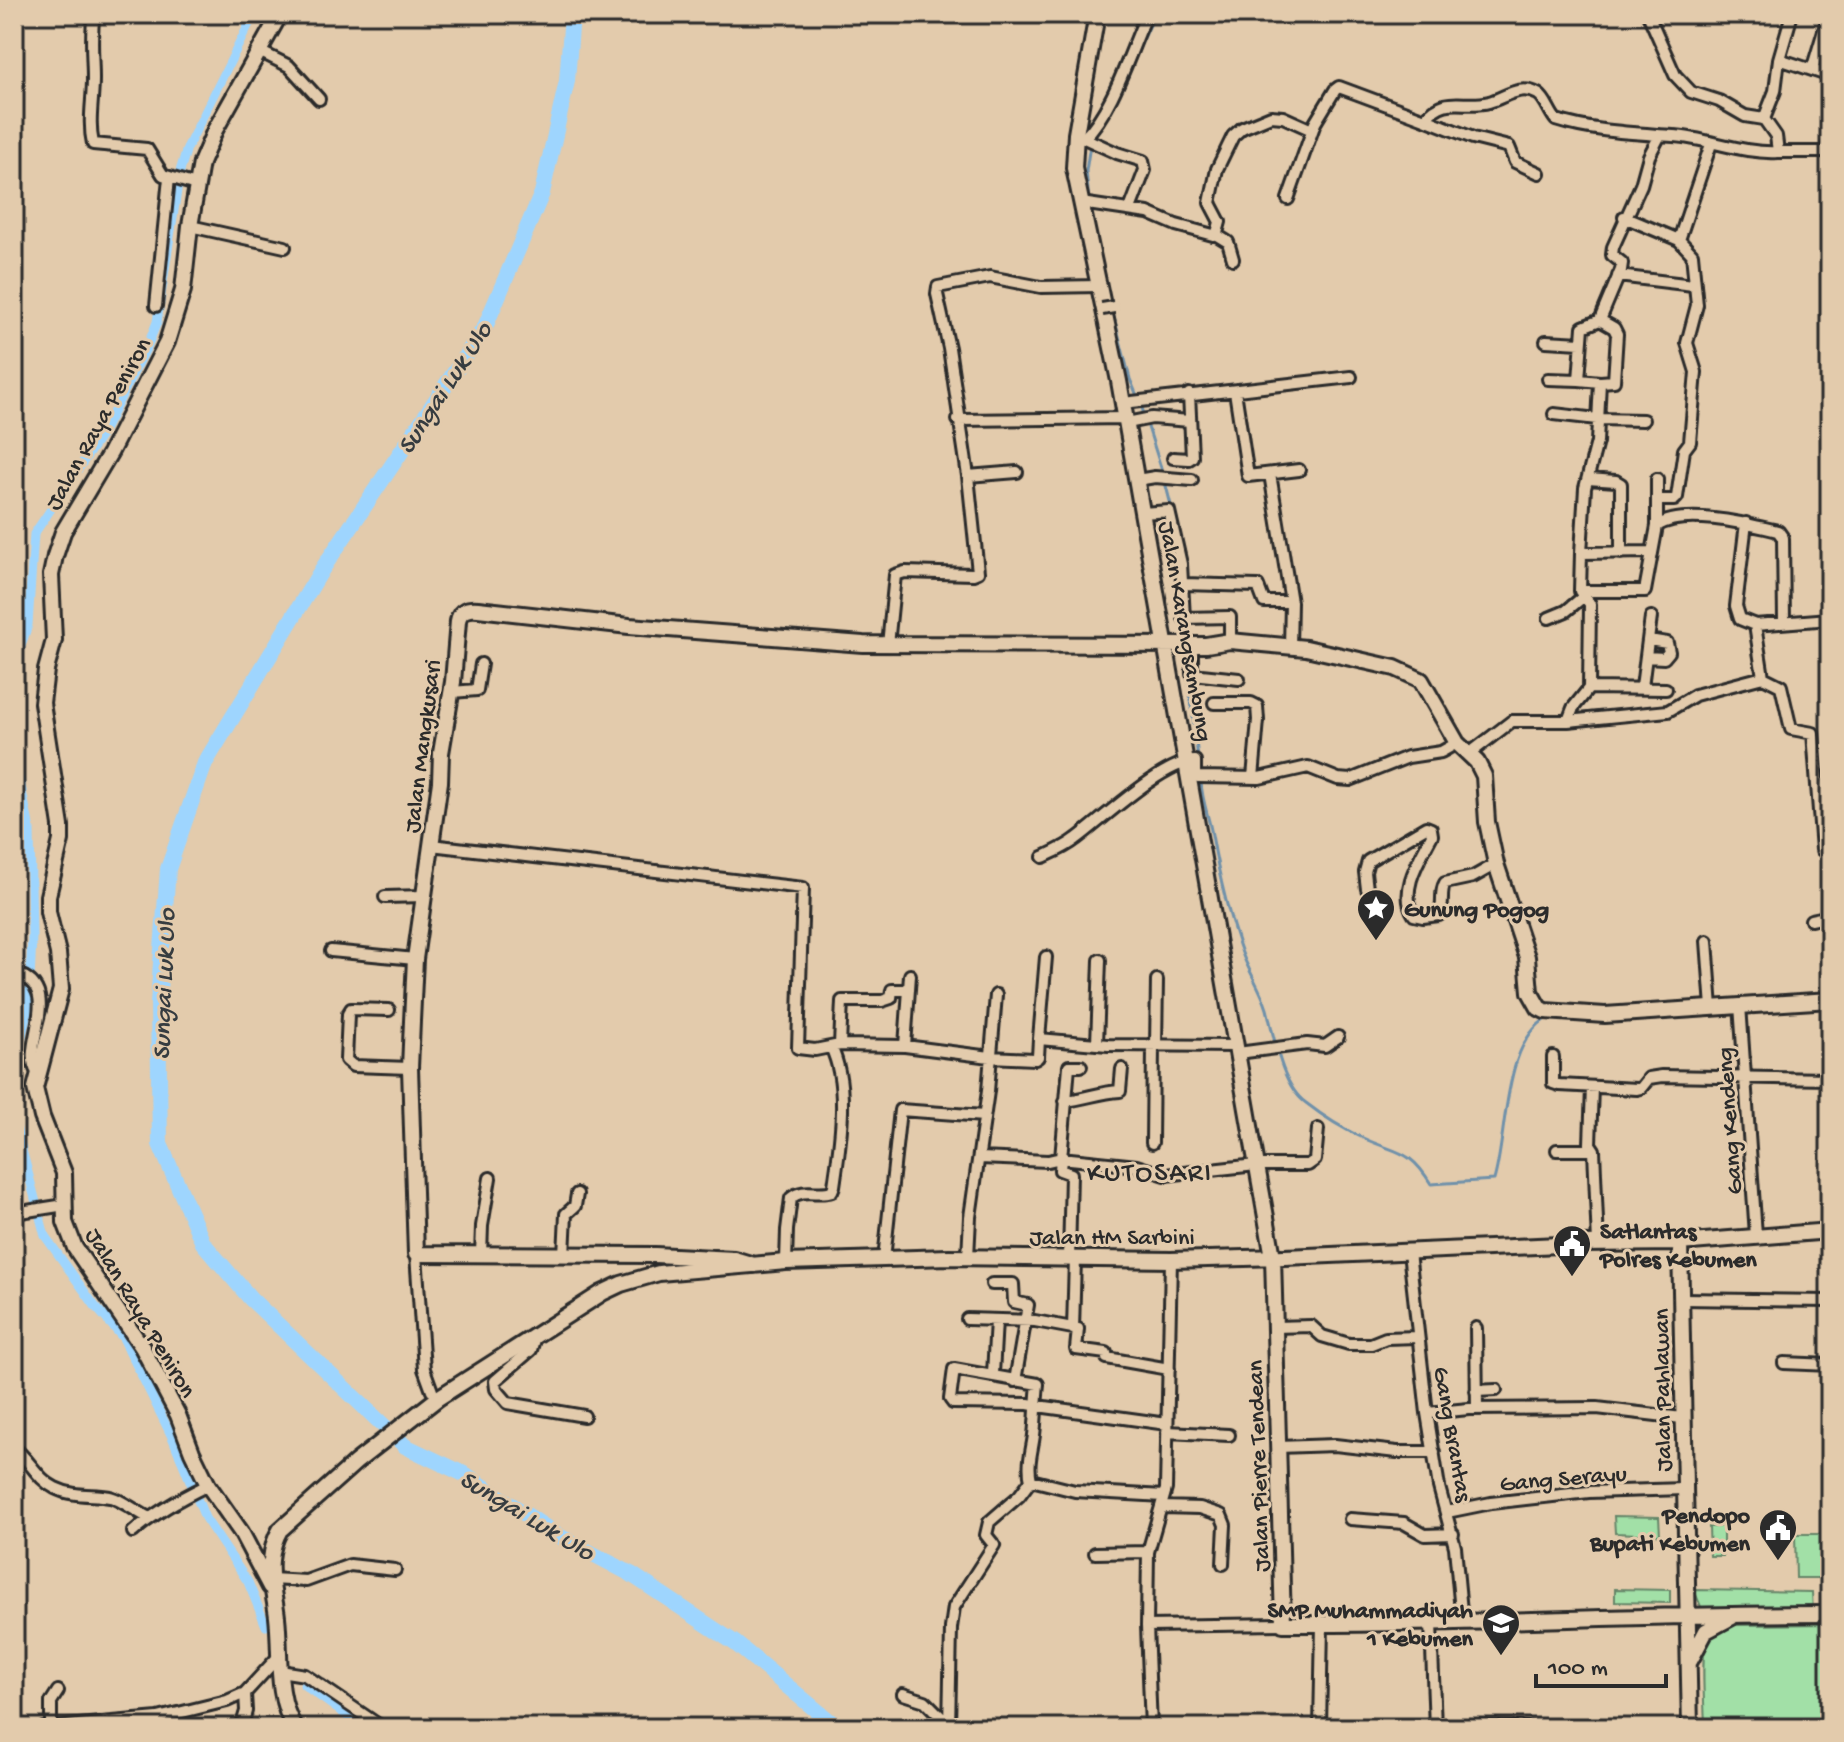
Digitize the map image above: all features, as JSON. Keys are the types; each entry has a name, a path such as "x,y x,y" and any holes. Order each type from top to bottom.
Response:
{"main road":[{"name":"Jalan Raya Peniron","path":"272,1586 241,1532 201,1488 178,1415 142,1347 75,1248 65,1222 64,1173 35,1088 61,989 48,896 61,840 61,826 42,703 54,640 51,575 63,532 110,453 167,342 183,290 191,183 215,130 280,14"},
{"name":"Jalan Karangsambung","path":"1097,14 1086,138 1074,168 1087,203 1099,286 1132,411 1137,480 1273,1257"},
{"name":"Jalan Mangkusari","path":"416,1254 410,1068 415,959 461,612 472,609 751,637 888,645 1167,645 1230,641 1290,647 1395,668 1421,680 1457,743 1469,754"},
{"path":"1469,754 1484,776 1487,822 1496,864 1527,957 1530,992 1539,1008 1605,1015 1712,1008 1740,1010 1830,1000"},
{"name":"Jalan HM Sarbini","path":"274,1540 289,1520 432,1397 602,1293 639,1278 682,1269 786,1262 968,1257 1171,1260 1273,1257 1680,1243 1830,1231"},
{"name":"Jalan Pahlawan","path":"1680,1243 1690,1728"},
{"path":"416,1254 719,1258 742,1260 754,1265"},
{"name":"Jalan Pierre Tendean","path":"1273,1257 1283,1624"},
{"path":"241,1532 248,1537 274,1540 272,1586 283,1699 295,1728"},
{"path":"1687,1593 1704,1614"},
{"path":"1283,1624 1431,1623 1687,1614 1830,1614"},
{"path":"1688,1665 1706,1631 1738,1614"},
{"path":"1670,1616 1688,1633"}],"street":[{"path":"94,14 90,111 93,144 147,149 159,172 191,183"},
{"path":"1130,209 1145,164 1086,138 1112,95 1147,14"},
{"path":"1648,14 1675,75 1685,87 1745,116 1764,119 1776,136 1778,152"},
{"path":"1764,119 1775,91 1779,59 1792,14"},
{"path":"1812,70 1829,14"},
{"path":"261,52 289,66 319,99"},
{"path":"1779,59 1830,76"},
{"path":"1288,199 1312,130 1339,87 1473,138 1509,147 1515,162 1539,173"},
{"path":"1425,119 1431,111 1450,103 1490,102 1508,92 1522,91 1542,97 1553,117 1559,121 1590,128 1659,137 1674,136 1736,150 1828,152 1830,137"},
{"path":"1215,234 1220,222 1210,203 1217,169 1233,136 1242,128 1271,116 1283,117 1312,130"},
{"path":"1579,380 1583,327 1600,320 1618,276 1622,263 1612,255 1612,251 1659,137"},
{"path":"1679,240 1711,144"},
{"path":"156,306 171,178"},
{"path":"1087,203 1130,209 1215,234 1228,242 1233,259"},
{"path":"1624,217 1679,240 1692,254 1697,305 1687,343 1696,372 1690,442 1684,450 1677,497 1674,500 1657,500"},
{"path":"190,226 285,247"},
{"path":"1618,276 1693,285"},
{"path":"888,645 895,575 905,572 978,572 968,476 938,287 990,277 1041,287 1099,286"},
{"path":"1548,379 1614,381 1617,334 1614,328 1600,320"},
{"path":"1546,341 1581,343"},
{"path":"958,420 1132,411 1189,394 1351,377"},
{"path":"1586,719 1590,604 1582,594 1581,553 1584,496 1597,442 1600,382"},
{"path":"1235,391 1246,474 1250,477 1299,470"},
{"path":"1173,458 1192,457 1189,394"},
{"path":"14,406 17,412 14,417"},
{"path":"1132,411 1152,418 1190,421"},
{"path":"1554,414 1643,420"},
{"path":"968,476 1017,472"},
{"path":"1270,474 1291,602 1290,647"},
{"path":"1137,480 1155,477 1192,480"},
{"path":"1588,479 1621,484 1621,553"},
{"path":"1549,618 1566,611 1582,594 1645,591 1657,526 1657,479"},
{"path":"1143,513 1169,510 1180,539 1184,618 1230,617 1230,641"},
{"path":"1657,526 1672,519 1720,519 1778,531 1783,538 1784,621"},
{"path":"1746,523 1736,606 1740,619 1755,625 1830,619"},
{"path":"1581,553 1651,552"},
{"path":"1183,584 1258,586 1264,602 1291,602"},
{"path":"1642,687 1651,617"},
{"path":"1755,625 1763,677"},
{"path":"1646,657 1664,658 1669,652 1667,643 1649,640"},
{"path":"1189,644 1192,674 1239,679"},
{"path":"452,692 477,690 481,664"},
{"path":"1469,754 1509,722 1568,721 1668,711 1695,695 1763,677 1781,686 1791,729 1813,733 1822,850"},
{"path":"1568,721 1573,708 1586,692 1642,687 1666,689"},
{"path":"1214,703 1251,703 1257,706 1253,778"},
{"path":"1043,857 1073,842 1168,769 1188,762 1195,761 1195,775 1202,778 1253,778 1308,767 1338,779 1350,780 1403,758 1441,752 1457,743"},
{"path":"1367,889 1365,872 1368,861 1426,827 1431,829 1432,835 1416,861 1413,873 1410,902 1414,915 1439,915 1445,883 1473,877 1496,864"},
{"path":"431,845 803,888 798,1047 801,1050 836,1046 905,1046 990,1057 1037,1059 1046,957"},
{"path":"385,897 424,896"},
{"path":"1811,920 1830,916"},
{"path":"1707,941 1712,1008"},
{"path":"331,951 415,959"},
{"path":"1097,1044 1100,960"},
{"path":"17,974 34,985 40,1005 32,1056 37,1072"},
{"path":"905,1046 910,975"},
{"path":"1152,1143 1157,980"},
{"path":"786,1262 791,1198 800,1192 825,1194 832,1191 834,1186 843,1087 836,1057 842,1001 882,1001 891,998 892,990 909,990"},
{"path":"968,1257 996,995"},
{"path":"389,1010 353,1008 349,1011 347,1062 353,1066 410,1068"},
{"name":"Gang Kendeng","path":"1740,1010 1756,1235"},
{"path":"1039,1039 1238,1050 1307,1044 1325,1046 1338,1037"},
{"path":"1553,1057 1555,1085 1637,1089 1649,1078 1662,1076 1830,1079"},
{"path":"1073,1329 1071,1174 1060,1170 1069,1066 1081,1066"},
{"path":"1065,1101 1087,1099 1101,1092 1120,1091 1122,1069"},
{"path":"1592,1087 1590,1144 1594,1150 1598,1244"},
{"path":"884,1259 900,1110 984,1116"},
{"path":"980,1158 1048,1161 1061,1158 1137,1166 1165,1175 1256,1165 1308,1165 1315,1160 1317,1153 1318,1129"},
{"path":"1557,1150 1594,1150"},
{"path":"481,1255 490,1178"},
{"path":"564,1255 566,1214 575,1206 577,1194"},
{"path":"18,1212 65,1205"},
{"name":"Gang Brantas","path":"1409,1252 1427,1413 1439,1487 1453,1534 1462,1622"},
{"path":"416,1254 424,1369 432,1397"},
{"path":"1151,1728 1148,1552 1163,1502 1171,1260"},
{"path":"992,1284 1013,1284 1014,1302 1028,1305 1015,1381"},
{"path":"1682,1299 1830,1301"},
{"path":"967,1319 1024,1320 1078,1329 1076,1349 1106,1353 1107,1358 1122,1362 1169,1369"},
{"path":"993,1374 996,1320"},
{"path":"1275,1327 1311,1326 1322,1336 1349,1344 1417,1337"},
{"path":"1476,1328 1477,1409"},
{"path":"535,1336 531,1350 495,1381 496,1389 508,1403 584,1416"},
{"path":"1784,1363 1830,1365"},
{"path":"949,1726 954,1607 994,1545 986,1535 989,1522 1019,1496 1031,1480 1030,1457 1036,1405 1038,1384 954,1369 951,1401 1036,1405 1167,1428 1229,1435"},
{"path":"1476,1391 1496,1390"},
{"path":"1427,1413 1477,1409 1611,1409 1682,1418"},
{"path":"1278,1447 1335,1445 1397,1452 1434,1452"},
{"path":"14,1448 41,1478 57,1489 71,1494 115,1498 149,1518"},
{"path":"1031,1480 1075,1491 1200,1508 1221,1515 1225,1525 1223,1564"},
{"path":"133,1532 149,1518 201,1488"},
{"name":"Gang Serayu","path":"1447,1512 1491,1503 1589,1492 1684,1489"},
{"path":"1350,1519 1404,1523 1425,1535 1453,1534"},
{"path":"1095,1553 1148,1552"},
{"path":"272,1586 306,1581 350,1565 395,1570"},
{"path":"1431,1623 1435,1727 1551,1728"},
{"path":"1147,1626 1283,1624"},
{"path":"1320,1728 1322,1624"},
{"path":"58,1691 51,1702 47,1727 156,1723 245,1693 280,1664 305,1675 383,1728"},
{"path":"241,1728 246,1711 245,1693"},
{"path":"903,1694 925,1701 949,1726"}],"green space":[{"path":"1614,1516 1659,1517 1660,1535 1615,1533"},
{"path":"1723,1526 1723,1556 1710,1556 1709,1527"},
{"path":"1795,1534 1830,1534 1830,1578 1796,1578"},
{"path":"1615,1589 1670,1590 1670,1603 1615,1602"},
{"path":"1694,1590 1812,1592 1813,1614 1704,1614"},
{"path":"1830,1624 1830,1728 1705,1728 1704,1656 1707,1640 1712,1634 1734,1625"}],"waterway":[{"path":"14,666 28,625 34,534 102,434 147,347 157,322 180,171 187,148 254,14"},
{"name":"Sungai Luk Ulo","path":"572,14 567,81 542,193 485,327 321,571 205,763 168,869 158,1003 160,1144 203,1243 251,1299 405,1446 466,1475 557,1535 631,1574 735,1643 838,1728"},
{"path":"1127,75 1155,14"},
{"path":"1089,201 1086,171 1090,145"},
{"path":"1092,220 1109,298 1138,398"},
{"path":"1141,405 1163,474"},
{"path":"1165,482 1172,509"},
{"path":"1187,619 1187,639"},
{"path":"1188,675 1198,758"},
{"path":"14,753 30,829 32,937 29,1003 14,1072"},
{"path":"1201,782 1232,924 1267,1009 1285,1072 1297,1095 1327,1118 1409,1158 1431,1184 1494,1180 1515,1067 1534,1029 1549,1017"},
{"path":"14,1120 45,1236 95,1306 123,1338 173,1439 205,1518 248,1582 266,1626"},
{"path":"304,1685 364,1728"}],"place":[{"name":"Gunung Pogog","path":"1376,942"},
{"name":"Satlantas Polres Kebumen","path":"1572,1278"},
{"name":"Pendopo Bupati Kebumen","path":"1778,1562"},
{"name":"SMP Muhammadiyah 1 Kebumen","path":"1501,1657"}],"district":[{"name":"KUTOSARI","path":"1150,1170"}]}
